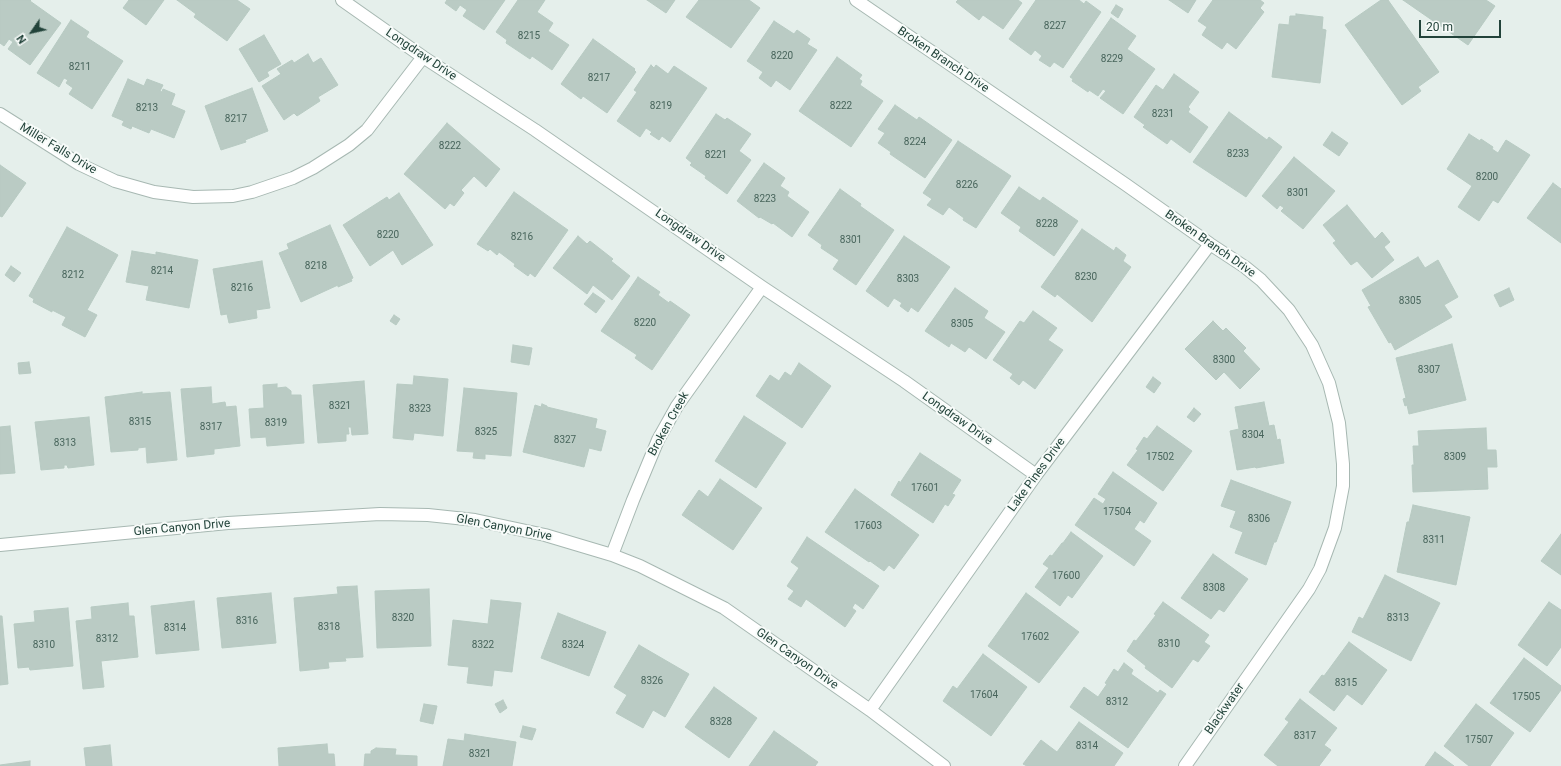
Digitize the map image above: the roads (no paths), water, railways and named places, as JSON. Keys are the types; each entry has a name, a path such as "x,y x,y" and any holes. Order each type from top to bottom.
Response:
{"street":[{"name":"Longdraw Drive","path":"342,0 422,57 536,130 762,287 904,381 1036,475"},
{"name":"Broken Branch Drive","path":"856,0 1245,267 1261,280 1289,310 1315,351 1329,383 1339,423 1343,464 1342,486 1335,528 1320,569 1309,589 1265,652"},
{"name":"Miller Falls Drive","path":"0,114 79,164 115,181 154,192 193,197 232,196 252,192 293,178 313,168 349,145 367,130 422,57"},
{"name":"Lake Pines Drive","path":"870,710 1036,475 1210,244"},
{"name":"Broken Creek","path":"612,555 658,440 677,406 762,287"},
{"name":"Glen Canyon Drive","path":"0,545 228,523 380,514 428,515 475,520 545,535 612,555 640,566 724,608 870,710 944,766"},
{"name":"Blackwater","path":"1185,766 1265,652"}]}
